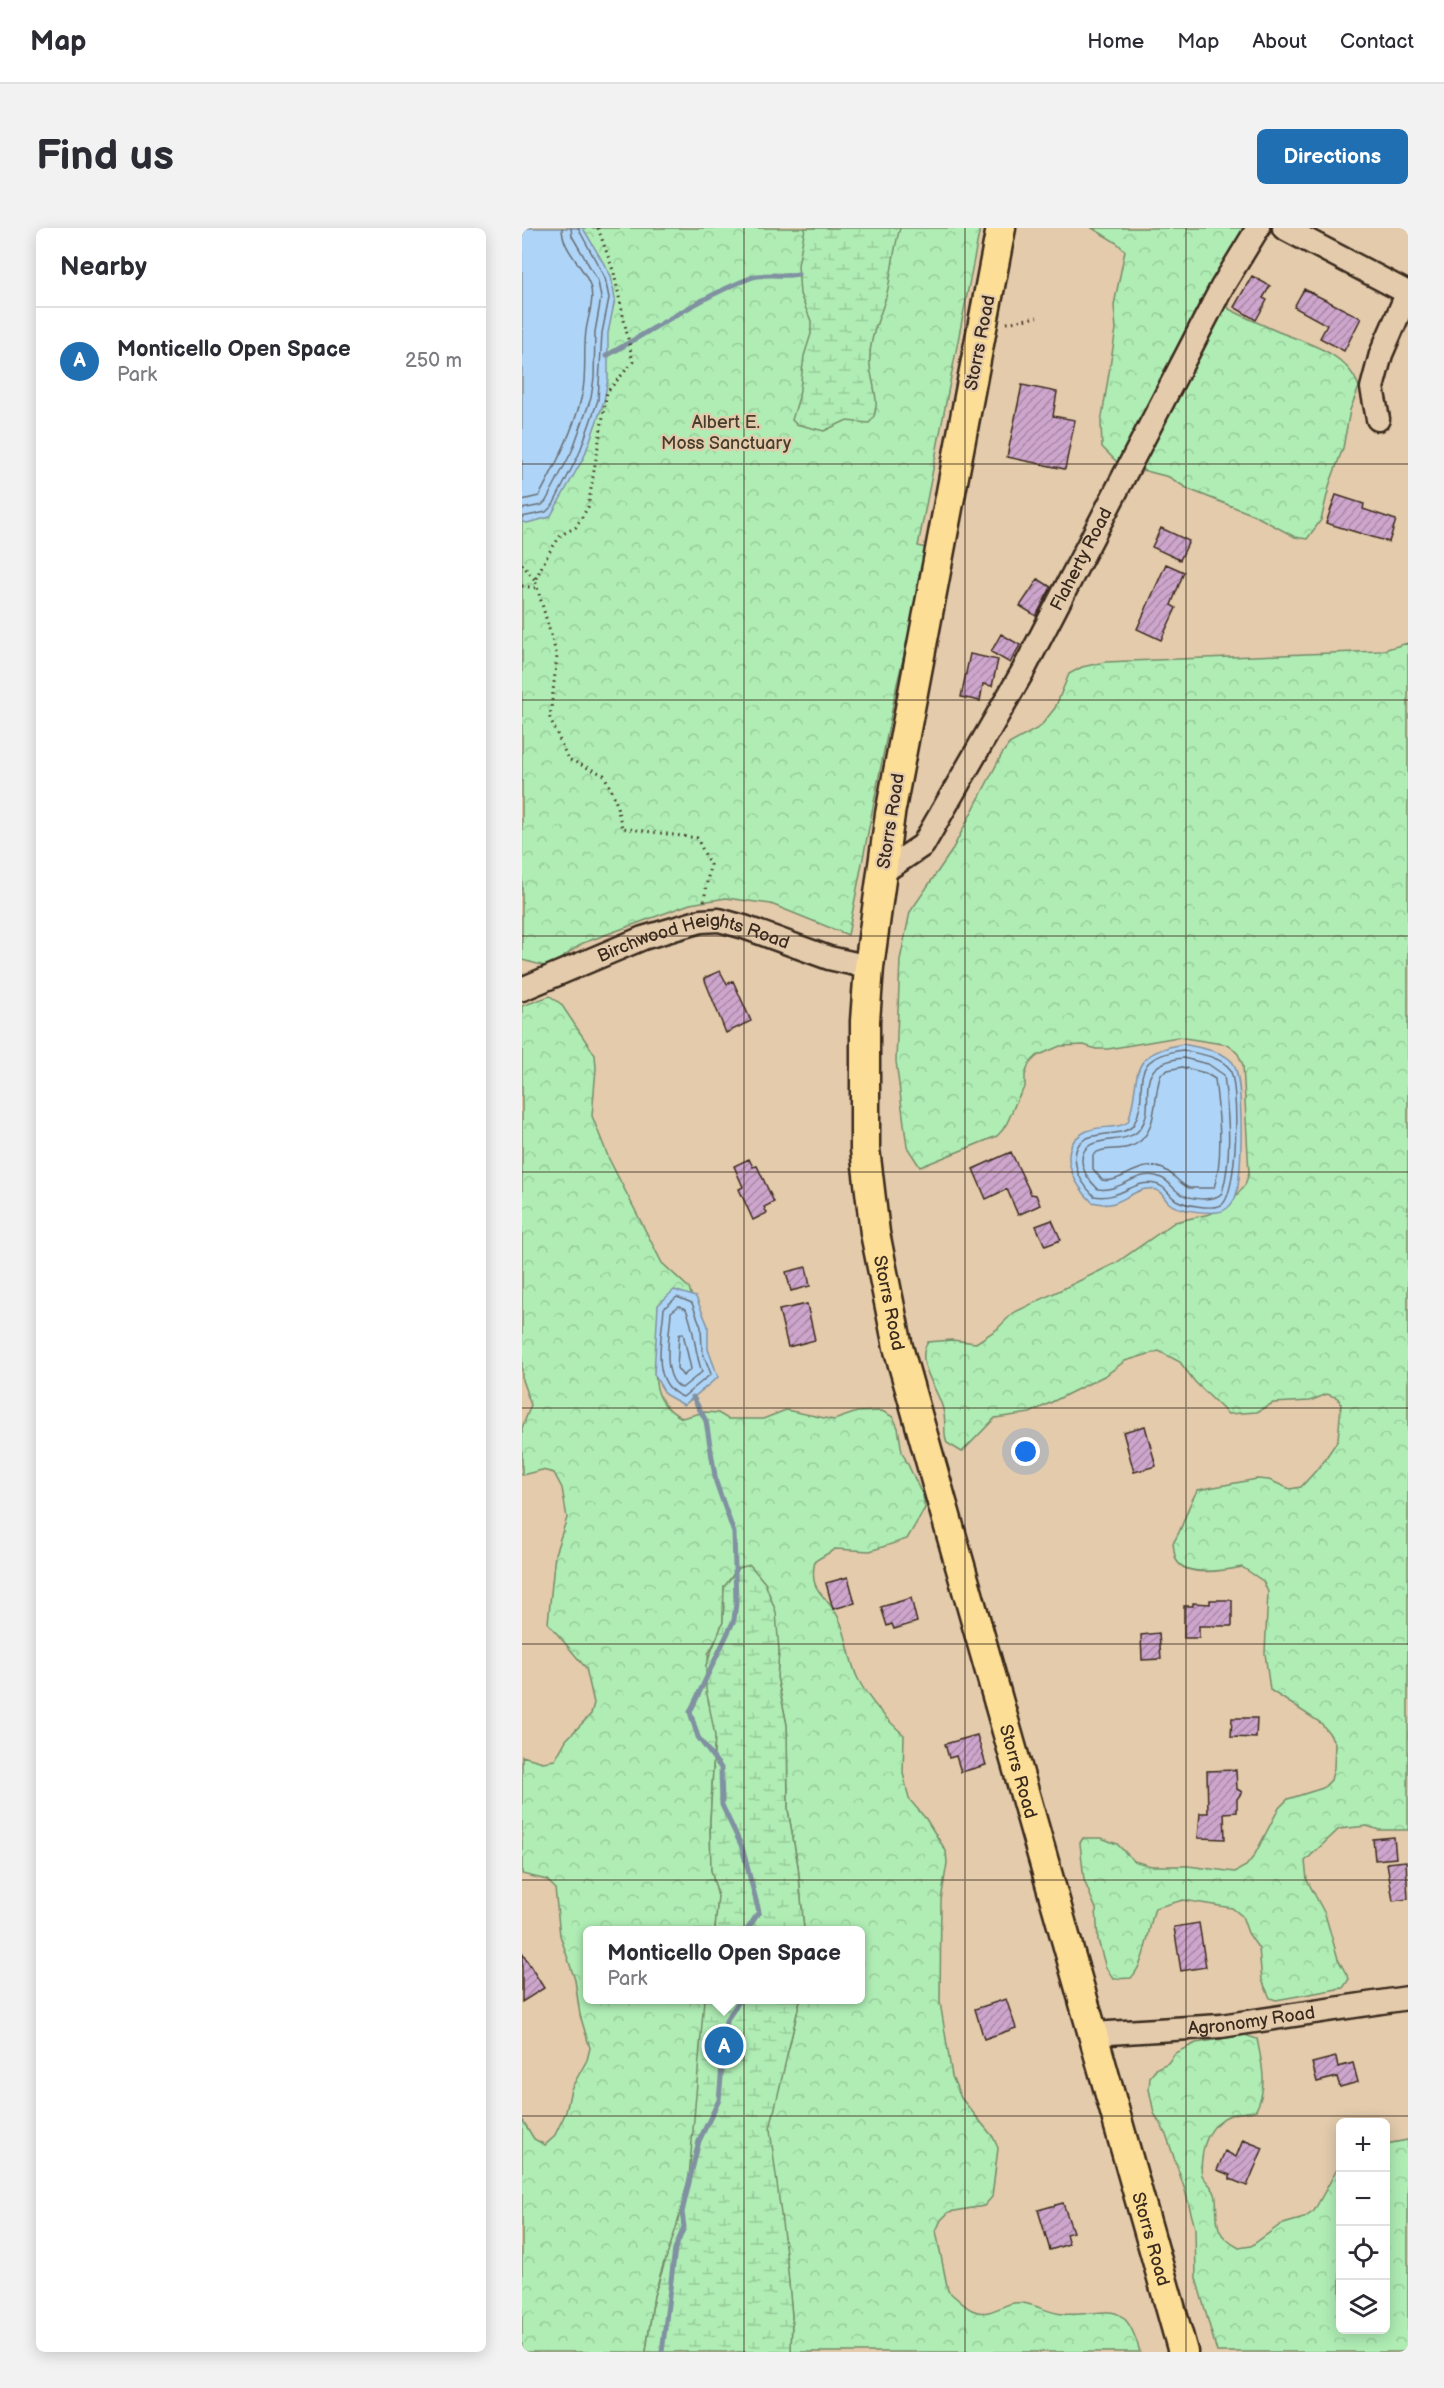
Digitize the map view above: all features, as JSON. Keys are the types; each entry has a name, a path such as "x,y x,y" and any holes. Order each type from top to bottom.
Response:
{"main road":[{"name":"Storrs Road","path":"1001,228 890,814 869,967 865,1021 864,1149 875,1233 898,1347 1183,2352"}],"street":[{"name":"Flaherty Road","path":"883,872 923,845 1023,671 1222,287 1258,228"},
{"path":"1284,228 1408,293 1381,354 1372,388 1378,419"},
{"name":"Birchwood Heights Road","path":"522,989 643,938 701,921 719,920 829,958 869,967"},
{"name":"Agronomy Road","path":"1093,2034 1221,2026 1408,1998"}],"path":[{"path":"535,580 561,535 576,527 588,507 607,392 633,362 614,273 598,228"},
{"path":"998,321 1012,324 1037,317"},
{"path":"522,564 535,580 557,656 550,718 568,759 604,775 615,798 622,828 697,838 710,865 701,921"},
{"path":"522,586 538,588"}],"green space":[{"name":"Albert E. Moss Sanctuary","path":"522,228 980,228 918,546 930,549 897,684 848,935 771,904 726,898 690,904 583,943 556,962 545,966 522,960"},
{"path":"805,228 900,228 886,297 871,347 870,365 876,396 876,411 869,423 845,421 824,431 796,424 792,420 799,397 804,356 811,334 811,321 800,294 798,265"},
{"path":"1092,228 1245,228 1227,297 1229,309 1322,349 1344,364 1353,374 1359,387 1350,410 1343,448 1330,483 1321,520 1307,539 1295,537 1254,515 1188,489 1169,477 1119,464 1102,447 1101,423 1116,329 1114,305 1125,251 1117,243"},
{"path":"1408,643 1408,1830 1379,1830 1367,1826 1339,1829 1305,1861 1307,1880 1325,1914 1338,1959 1349,1979 1343,1988 1276,2000 1270,1998 1262,1980 1259,1949 1248,1933 1242,1916 1232,1908 1183,1900 1155,1908 1136,1971 1131,1978 1113,1979 1106,1968 1098,1940 1096,1909 1084,1880 1080,1843 1083,1838 1101,1838 1117,1844 1134,1861 1151,1866 1188,1866 1235,1872 1246,1866 1254,1856 1279,1808 1288,1799 1323,1788 1331,1780 1335,1743 1329,1733 1321,1723 1270,1690 1265,1653 1268,1592 1263,1581 1242,1567 1208,1572 1189,1570 1177,1561 1173,1543 1198,1490 1257,1479 1269,1480 1290,1489 1301,1487 1321,1465 1338,1440 1341,1404 1338,1398 1327,1394 1310,1401 1273,1403 1257,1412 1228,1414 1195,1382 1180,1362 1159,1351 1125,1361 1106,1375 1030,1413 995,1418 962,1452 947,1443 942,1406 924,1359 924,1350 928,1342 952,1340 976,1343 996,1330 1013,1313 1116,1263 1175,1222 1210,1214 1230,1203 1245,1185 1249,1173 1243,1065 1238,1054 1229,1045 1178,1037 1108,1049 1096,1049 1084,1045 1060,1046 1037,1056 1029,1064 1025,1075 1025,1087 1006,1125 997,1136 920,1167 907,1147 896,1061 900,960 910,912 951,852 1002,754 1009,744 1040,727 1055,708 1069,674 1082,667 1105,662 1380,651"},
{"path":"550,996 561,1004 595,1055 592,1116 609,1159 662,1263 689,1288 693,1300 665,1321 655,1375 661,1399 669,1409 682,1418 705,1412 718,1413 728,1419 763,1419 786,1410 834,1420 857,1412 882,1411 893,1417 898,1428 902,1452 923,1496 925,1508 907,1539 870,1551 835,1549 815,1561 813,1572 817,1588 836,1612 840,1621 858,1679 879,1709 904,1735 903,1773 909,1799 926,1819 946,1851 947,1863 941,1900 940,2002 952,2076 961,2098 993,2137 998,2148 992,2197 984,2206 949,2212 941,2220 936,2231 948,2291 966,2306 983,2313 1014,2303 1032,2305 1063,2314 1112,2312 1120,2315 1127,2322 1140,2352 791,2352 792,2316 784,2237 664,2262 654,2296 646,2352 522,2352 522,2119 534,2139 545,2145 554,2137 566,2112 571,2089 587,2060 590,2048 580,2015 575,1980 560,1935 555,1888 547,1880 522,1874 522,1756 543,1762 555,1760 566,1740 591,1714 594,1703 586,1668 548,1623 555,1554 567,1518 562,1488 554,1473 542,1470 522,1475 522,1428 531,1405 522,1380 522,1006","holes":["724,1587 779,1651 777,1677 787,1725 788,1810 798,1866 804,1926 865,1926 865,2004 799,2004 789,2048 726,2004 583,2004 583,1926 715,1926 718,1896 711,1870 710,1821 715,1736 708,1654 720,1633 723,1622"]},
{"path":"750,1565 765,1583 776,1612 779,1651 777,1677 787,1725 788,1810 798,1866 804,1926 715,1926 718,1896 711,1870 710,1821 715,1736 706,1689 706,1665 723,1622 724,1587 738,1568"},
{"path":"704,2004 799,2004 770,2129 787,2261 792,2316 791,2352 646,2352 654,2296 676,2228 689,2177"},
{"path":"1245,2035 1257,2039 1261,2057 1263,2084 1256,2110 1222,2119 1213,2128 1203,2151 1202,2175 1215,2194 1218,2227 1225,2238 1239,2248 1251,2246 1280,2225 1304,2218 1314,2211 1336,2171 1336,2334 1390,2334 1390,2143 1408,2140 1408,2352 1217,2352 1196,2278 1195,2228 1166,2134 1154,2113 1149,2089 1150,2077 1157,2068 1168,2063 1175,2053 1196,2043"}],"water":[{"path":"522,228 583,228 611,276 615,299 608,333 608,379 604,401 584,457 550,517 527,523 522,522"},
{"path":"1183,1044 1223,1055 1233,1063 1237,1072 1241,1108 1241,1152 1238,1188 1234,1200 1230,1206 1221,1211 1189,1210 1174,1206 1155,1190 1146,1189 1110,1204 1092,1202 1073,1176 1069,1155 1071,1146 1087,1131 1119,1126 1128,1122 1136,1080 1143,1061 1151,1054"},
{"path":"674,1290 696,1297 708,1326 708,1349 718,1377 684,1405 666,1395 654,1374 658,1305"}],"building":[{"path":"1252,276 1270,286 1263,298 1267,300 1256,320 1234,307"},
{"path":"1304,289 1361,318 1344,351 1320,338 1327,325 1294,307"},
{"path":"1022,385 1057,392 1053,416 1075,420 1065,469 1007,457"},
{"path":"1336,495 1364,504 1363,509 1396,520 1389,542 1326,523"},
{"path":"1161,528 1189,541 1180,560 1152,547"},
{"path":"1166,564 1184,572 1171,605 1176,608 1161,640 1137,629"},
{"path":"1038,579 1051,587 1036,616 1020,606"},
{"path":"1001,634 1020,645 1010,663 991,652"},
{"path":"970,654 998,660 992,686 983,684 980,701 961,697"},
{"path":"720,971 727,984 733,981 751,1021 726,1033 704,978"},
{"path":"1011,1152 1031,1194 1036,1195 1040,1205 1018,1215 1007,1189 986,1199 973,1169"},
{"path":"749,1159 753,1167 757,1166 774,1202 764,1207 767,1213 753,1220 739,1189 743,1187 734,1166"},
{"path":"1052,1220 1061,1240 1045,1246 1036,1226"},
{"path":"806,1267 810,1286 791,1291 786,1272"},
{"path":"807,1304 815,1340 788,1347 779,1310"},
{"path":"1145,1426 1156,1466 1134,1472 1123,1432"},
{"path":"848,1577 855,1603 833,1609 826,1583"},
{"path":"911,1598 917,1622 894,1629 892,1624 887,1626 881,1607"},
{"path":"1210,1600 1232,1600 1232,1626 1199,1626 1199,1638 1184,1638 1184,1606 1193,1606 1193,1603 1210,1604"},
{"path":"1159,1633 1161,1659 1142,1660 1141,1635"},
{"path":"1232,1718 1257,1718 1256,1738 1231,1737"},
{"path":"977,1735 986,1765 961,1772 956,1756 949,1758 945,1744"},
{"path":"1236,1770 1237,1789 1242,1792 1237,1799 1237,1812 1224,1813 1225,1839 1198,1838 1200,1813 1208,1813 1207,1771"},
{"path":"1394,1837 1396,1858 1375,1860 1373,1839"},
{"path":"1406,1861 1408,1899 1393,1901 1387,1863"},
{"path":"1199,1923 1206,1967 1181,1971 1174,1927"},
{"path":"522,1953 544,1988 522,2002"},
{"path":"1006,1999 1016,2028 984,2039 975,2009"},
{"path":"1336,2057 1338,2067 1353,2063 1358,2082 1340,2087 1337,2077 1317,2082 1312,2063"},
{"path":"1243,2140 1263,2148 1247,2186 1230,2179 1230,2175 1217,2170 1225,2151 1236,2157"},
{"path":"1063,2203 1073,2232 1066,2234 1069,2244 1050,2250 1038,2210"}],"waterway":[{"path":"606,356 697,303 734,285 758,276 798,274"},
{"path":"693,1397 706,1421 716,1482 734,1533 736,1603 734,1620 690,1712 698,1737 721,1768 722,1805 742,1847 759,1912 750,1926"},
{"path":"662,2352 675,2249 684,2227 682,2212 699,2141 719,2100 726,2021 737,2004"}],"place":[{"name":"Monticello Open Space","path":"724,2046"}]}
